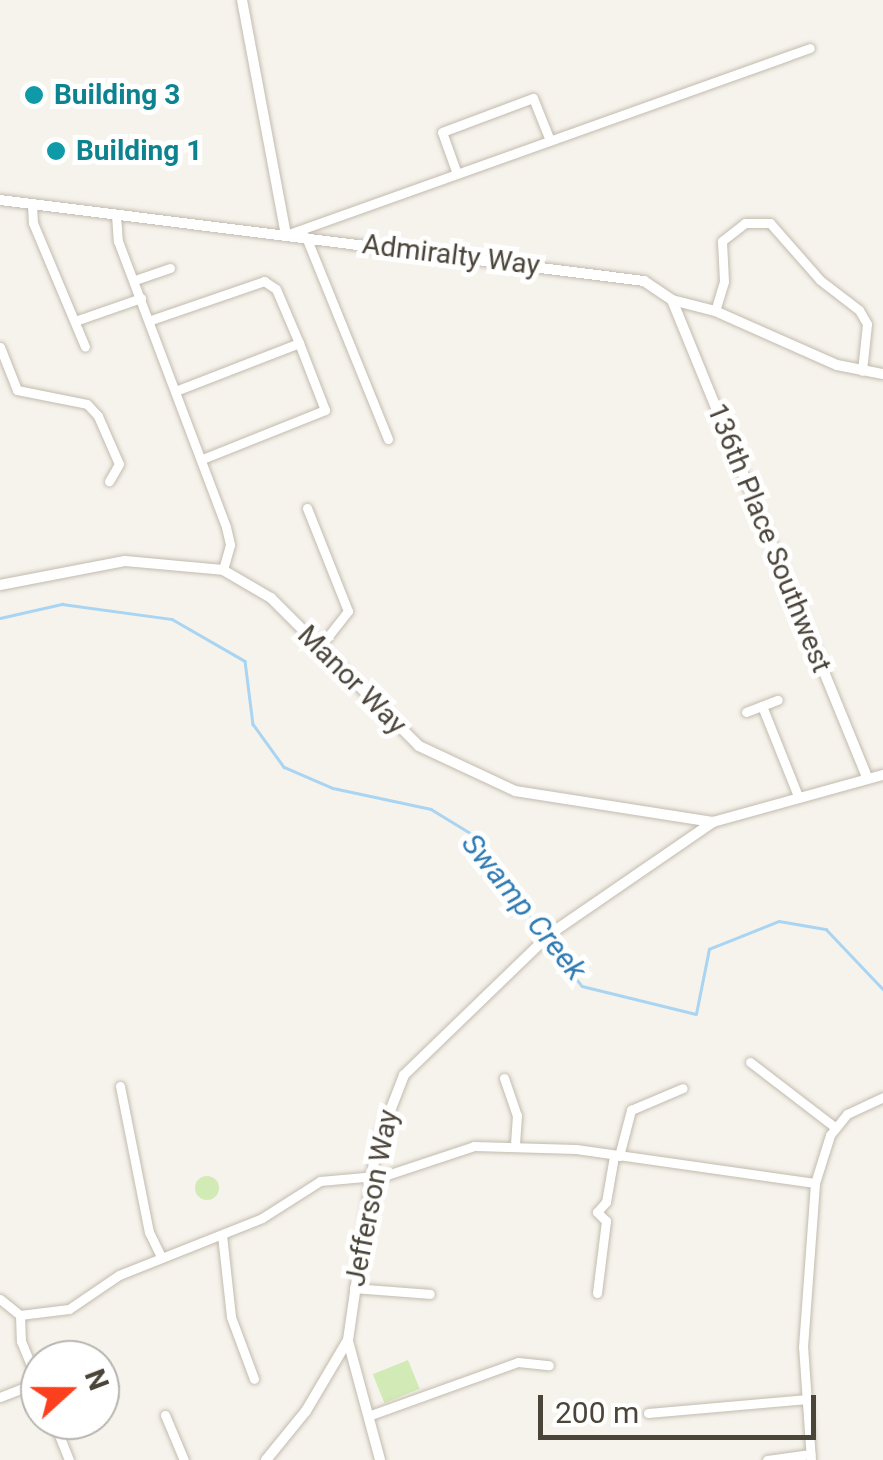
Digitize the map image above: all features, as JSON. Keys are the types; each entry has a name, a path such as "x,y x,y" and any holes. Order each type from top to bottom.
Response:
{"street":[{"path":"242,0 286,235 456,170 810,48"},
{"path":"456,170 442,132 533,98 549,138"},
{"name":"Admiralty Way","path":"0,200 644,281 672,300 715,310 862,371 883,374"},
{"path":"32,206 32,223 85,348"},
{"path":"116,214 118,241 205,458 230,545 223,570"},
{"path":"715,310 724,281 722,241 745,223 759,220 782,230 820,280 859,310 867,324 862,371"},
{"path":"306,238 388,439"},
{"path":"134,280 170,268"},
{"path":"151,320 264,281 276,290 325,410 205,458"},
{"path":"74,321 141,298"},
{"name":"136th Place Southwest","path":"672,300 867,776"},
{"path":"178,390 298,343"},
{"path":"0,347 17,390 87,404 98,416 118,464 108,482"},
{"path":"306,508 348,610 319,648"},
{"name":"Manor Way","path":"0,586 125,561 223,570 272,598 379,713 455,767 515,791 713,822 867,776 883,775"},
{"path":"746,712 778,700"},
{"path":"762,706 798,796"},
{"name":"Jefferson Way","path":"266,1460 306,1412 348,1340 372,1174 386,1112 404,1074 550,934 713,822"},
{"path":"750,1062 836,1128"},
{"path":"504,1078 518,1115 515,1142"},
{"path":"120,1086 149,1232 161,1257"},
{"path":"598,1293 606,1221 598,1212 606,1202 631,1110 683,1088"},
{"path":"768,1460 811,1457 804,1347 815,1184 836,1128 847,1114 883,1097"},
{"path":"0,1299 20,1315 69,1309 98,1286 222,1235 320,1182 408,1170 474,1146 515,1142 815,1184"},
{"path":"222,1235 231,1317 254,1379"},
{"path":"354,1288 430,1294"},
{"path":"20,1315 22,1340"},
{"path":"348,1340 380,1460"},
{"path":"368,1416 518,1362 549,1365"},
{"path":"648,1413 807,1399"},
{"path":"165,1415 184,1460"}],"green space":[{"path":"207,1176 216,1179 216,1197 207,1200 198,1197 195,1188 198,1179"},
{"path":"408,1360 420,1389 384,1403 373,1374"}],"waterway":[{"name":"Swamp Creek","path":"0,618 62,604 172,619 245,661 253,724 284,767 333,788 431,809 472,834 544,936"},
{"name":"Swamp Creek","path":"549,943 582,986 696,1014 709,949 779,921 826,929 883,989"}],"place":[{"name":"Building 3","path":"34,95"},
{"name":"Building 1","path":"56,151"}]}
